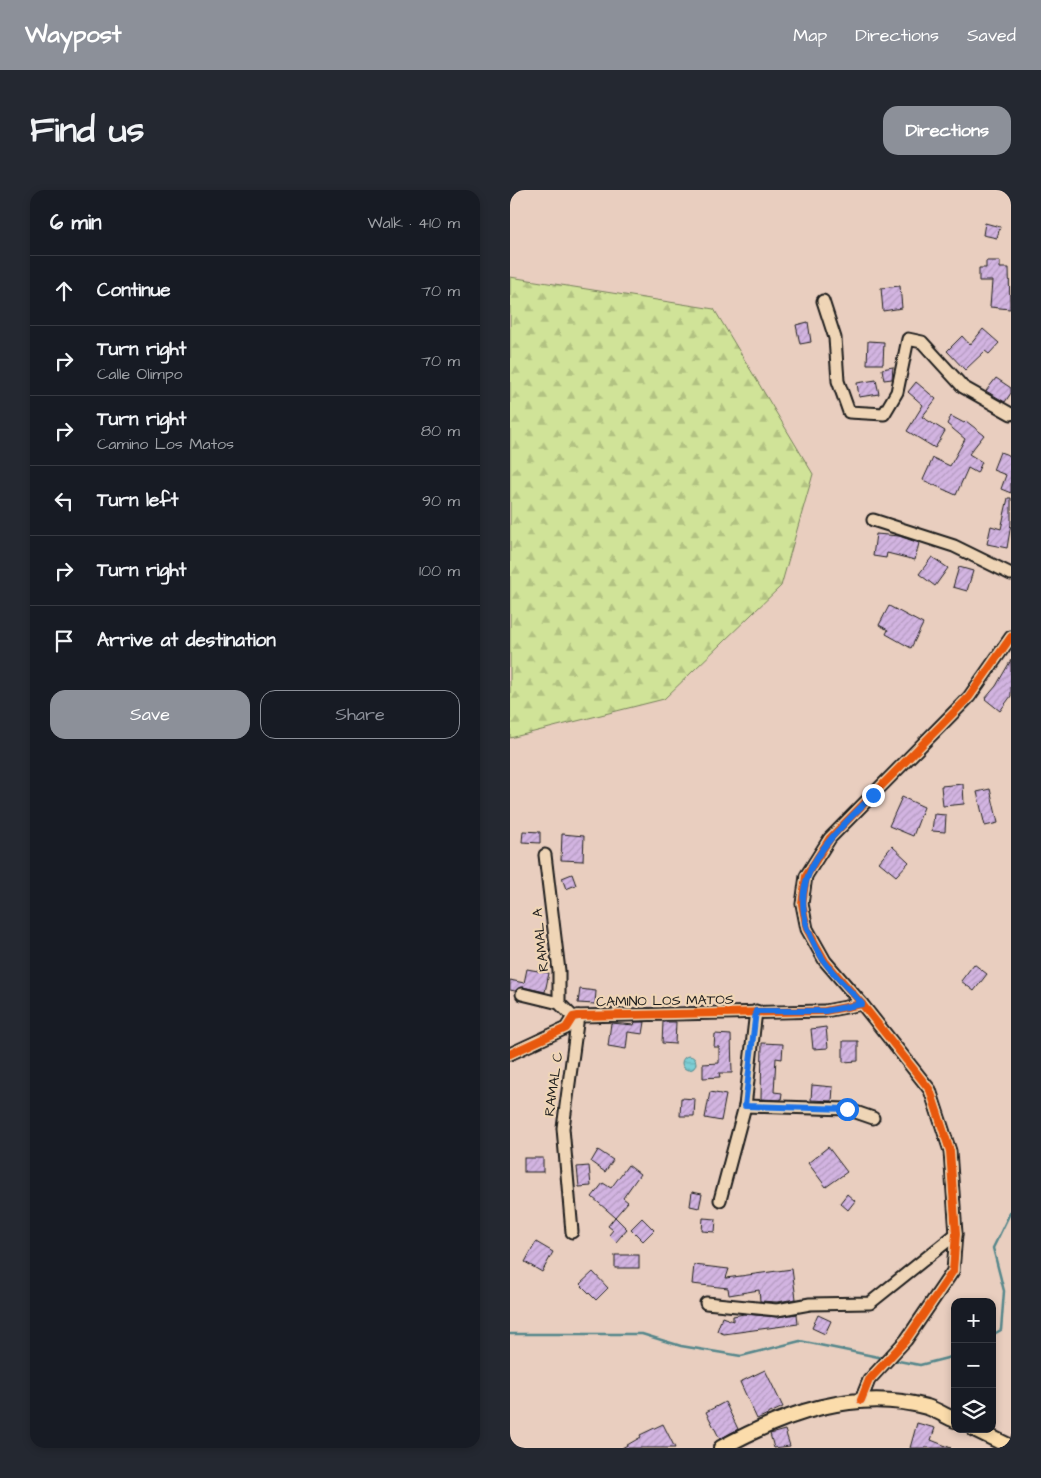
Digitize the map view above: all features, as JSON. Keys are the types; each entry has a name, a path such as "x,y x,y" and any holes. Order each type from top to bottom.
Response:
{"main road":[{"path":"724,1447 808,1410 861,1400 907,1403 928,1408 951,1418"},
{"path":"982,1433 1011,1447"}],"street":[{"path":"823,301 835,338 838,381 848,412 884,414 897,392 908,339 922,342 963,387 1011,414"},
{"path":"873,520 954,546 1011,574"},
{"path":"861,1400 869,1380 906,1340 953,1271 956,1234 950,1151 930,1090 862,1004 825,962 806,928 802,904 806,876 830,838 970,697 1011,637"},
{"name":"RAMAL A","path":"545,855 559,970 559,1002"},
{"path":"510,1054 566,1028 575,1016 559,1002 522,994"},
{"name":"CAMINO LOS MATOS","path":"575,1016 825,1011 862,1004"},
{"path":"720,1200 745,1106 756,1011"},
{"name":"RAMAL C","path":"572,1232 562,1128 575,1016"},
{"path":"745,1106 847,1109 873,1118"},
{"path":"706,1304 777,1310 810,1304 870,1303 956,1234"}],"green space":[{"path":"510,277 714,309 813,474 781,586 664,699 510,738"}],"water":[{"path":"689,1056 694,1058 696,1063 694,1068 689,1070 684,1068 682,1063 684,1058"}],"building":[{"path":"985,223 1000,227 997,238 983,235"},
{"path":"986,261 1000,261 1000,268 1009,268 1010,309 990,307 992,281 979,281 979,268 986,268"},
{"path":"900,286 902,308 883,311 881,288"},
{"path":"808,322 811,342 800,344 796,325"},
{"path":"983,329 999,343 989,354 985,351 965,370 947,351 962,336 970,345"},
{"path":"868,341 884,342 883,364 867,364"},
{"path":"893,367 892,379 884,380 882,369"},
{"path":"996,378 1011,388 1011,393 1005,402 986,391"},
{"path":"876,380 879,394 859,397 857,383"},
{"path":"916,382 936,399 922,417 945,431 935,448 907,431 923,405 908,392"},
{"path":"951,416 964,423 966,421 984,435 969,454 982,462 977,473 968,468 956,495 923,480 933,458 950,466 965,439 947,424"},
{"path":"1000,452 1011,456 1011,493 1001,489 1006,475 993,470"},
{"path":"1008,498 1011,498 1011,524 1007,548 987,544 991,526 1001,529"},
{"path":"876,534 899,536 919,543 915,560 887,553 886,558 873,556"},
{"path":"932,557 948,568 935,586 919,574"},
{"path":"959,567 973,571 967,591 953,587"},
{"path":"889,606 923,624 911,648 886,634 888,630 879,625"},
{"path":"1011,660 1011,696 1000,711 985,699 996,686"},
{"path":"963,784 964,804 943,806 941,786"},
{"path":"990,789 998,823 985,826 977,792"},
{"path":"902,797 924,807 913,836 889,826"},
{"path":"934,814 946,815 945,832 932,831"},
{"path":"523,831 540,832 540,843 522,842"},
{"path":"562,834 584,836 583,861 561,860"},
{"path":"892,846 909,862 896,876 879,862"},
{"path":"572,874 576,885 566,889 562,878"},
{"path":"974,964 987,974 974,991 961,981"},
{"path":"527,969 549,973 545,992 523,987 515,991 510,990 510,980 524,983"},
{"path":"580,989 596,991 595,1004 578,1003"},
{"path":"635,1022 645,1022 643,1034 628,1032 626,1049 608,1046 611,1023 634,1025"},
{"path":"663,1022 676,1022 675,1044 662,1043"},
{"path":"826,1027 828,1048 813,1049 811,1029"},
{"path":"715,1034 731,1035 732,1073 719,1073 720,1077 703,1078 703,1064 719,1063 719,1047 714,1047"},
{"path":"843,1041 858,1041 858,1061 843,1062"},
{"path":"762,1043 783,1044 782,1059 776,1058 774,1092 782,1093 781,1100 761,1099"},
{"path":"812,1085 833,1087 832,1101 811,1100"},
{"path":"710,1092 726,1095 721,1121 705,1118"},
{"path":"681,1098 695,1099 694,1116 680,1116"},
{"path":"828,1147 847,1172 826,1187 808,1163"},
{"path":"598,1150 613,1160 605,1172 591,1162"},
{"path":"524,1158 543,1158 543,1172 524,1172"},
{"path":"628,1165 640,1174 623,1198 628,1202 615,1217 592,1197 603,1183 611,1188"},
{"path":"589,1166 591,1186 579,1187 577,1167"},
{"path":"692,1192 702,1194 699,1208 690,1206"},
{"path":"847,1194 855,1201 848,1210 840,1203"},
{"path":"615,1217 627,1229 616,1242 609,1235 613,1230 608,1226"},
{"path":"642,1218 654,1230 643,1241 631,1229"},
{"path":"703,1218 716,1219 715,1232 702,1231"},
{"path":"536,1242 553,1252 542,1272 525,1262"},
{"path":"615,1255 639,1255 639,1268 615,1268"},
{"path":"694,1265 729,1269 726,1278 792,1269 796,1299 777,1302 760,1301 759,1290 729,1295 728,1288 692,1284"},
{"path":"593,1272 608,1288 596,1300 580,1284"},
{"path":"744,1314 777,1317 797,1314 798,1324 724,1334 717,1331 722,1317 733,1321 733,1316"},
{"path":"818,1315 831,1321 825,1334 812,1328"},
{"path":"765,1370 783,1407 757,1419 740,1382"},
{"path":"725,1402 738,1429 720,1439 706,1412"},
{"path":"917,1423 935,1428 931,1440 951,1448 910,1448"},
{"path":"663,1424 675,1448 622,1448 641,1437 640,1435"},
{"path":"785,1430 790,1446 774,1448 770,1434"}],"waterway":[{"path":"996,1333 1001,1330 1004,1291 993,1248 1011,1211"},
{"path":"510,1334 642,1334 681,1346 741,1356 800,1341 883,1358"},
{"path":"893,1360 920,1365 951,1357"}],"cycle path":[{"path":"861,1400 869,1380 906,1340 953,1271 956,1234 950,1151 930,1090 862,1004 825,961 807,929 802,904 806,876 830,838 969,697 1011,637"},
{"path":"510,1054 566,1028 573,1017 578,1016 825,1011 862,1004"}],"route":[{"path":"847,1109 745,1106 756,1011 825,1011 862,1004 825,962 806,928 802,904 806,876 830,838 873,795"}]}
